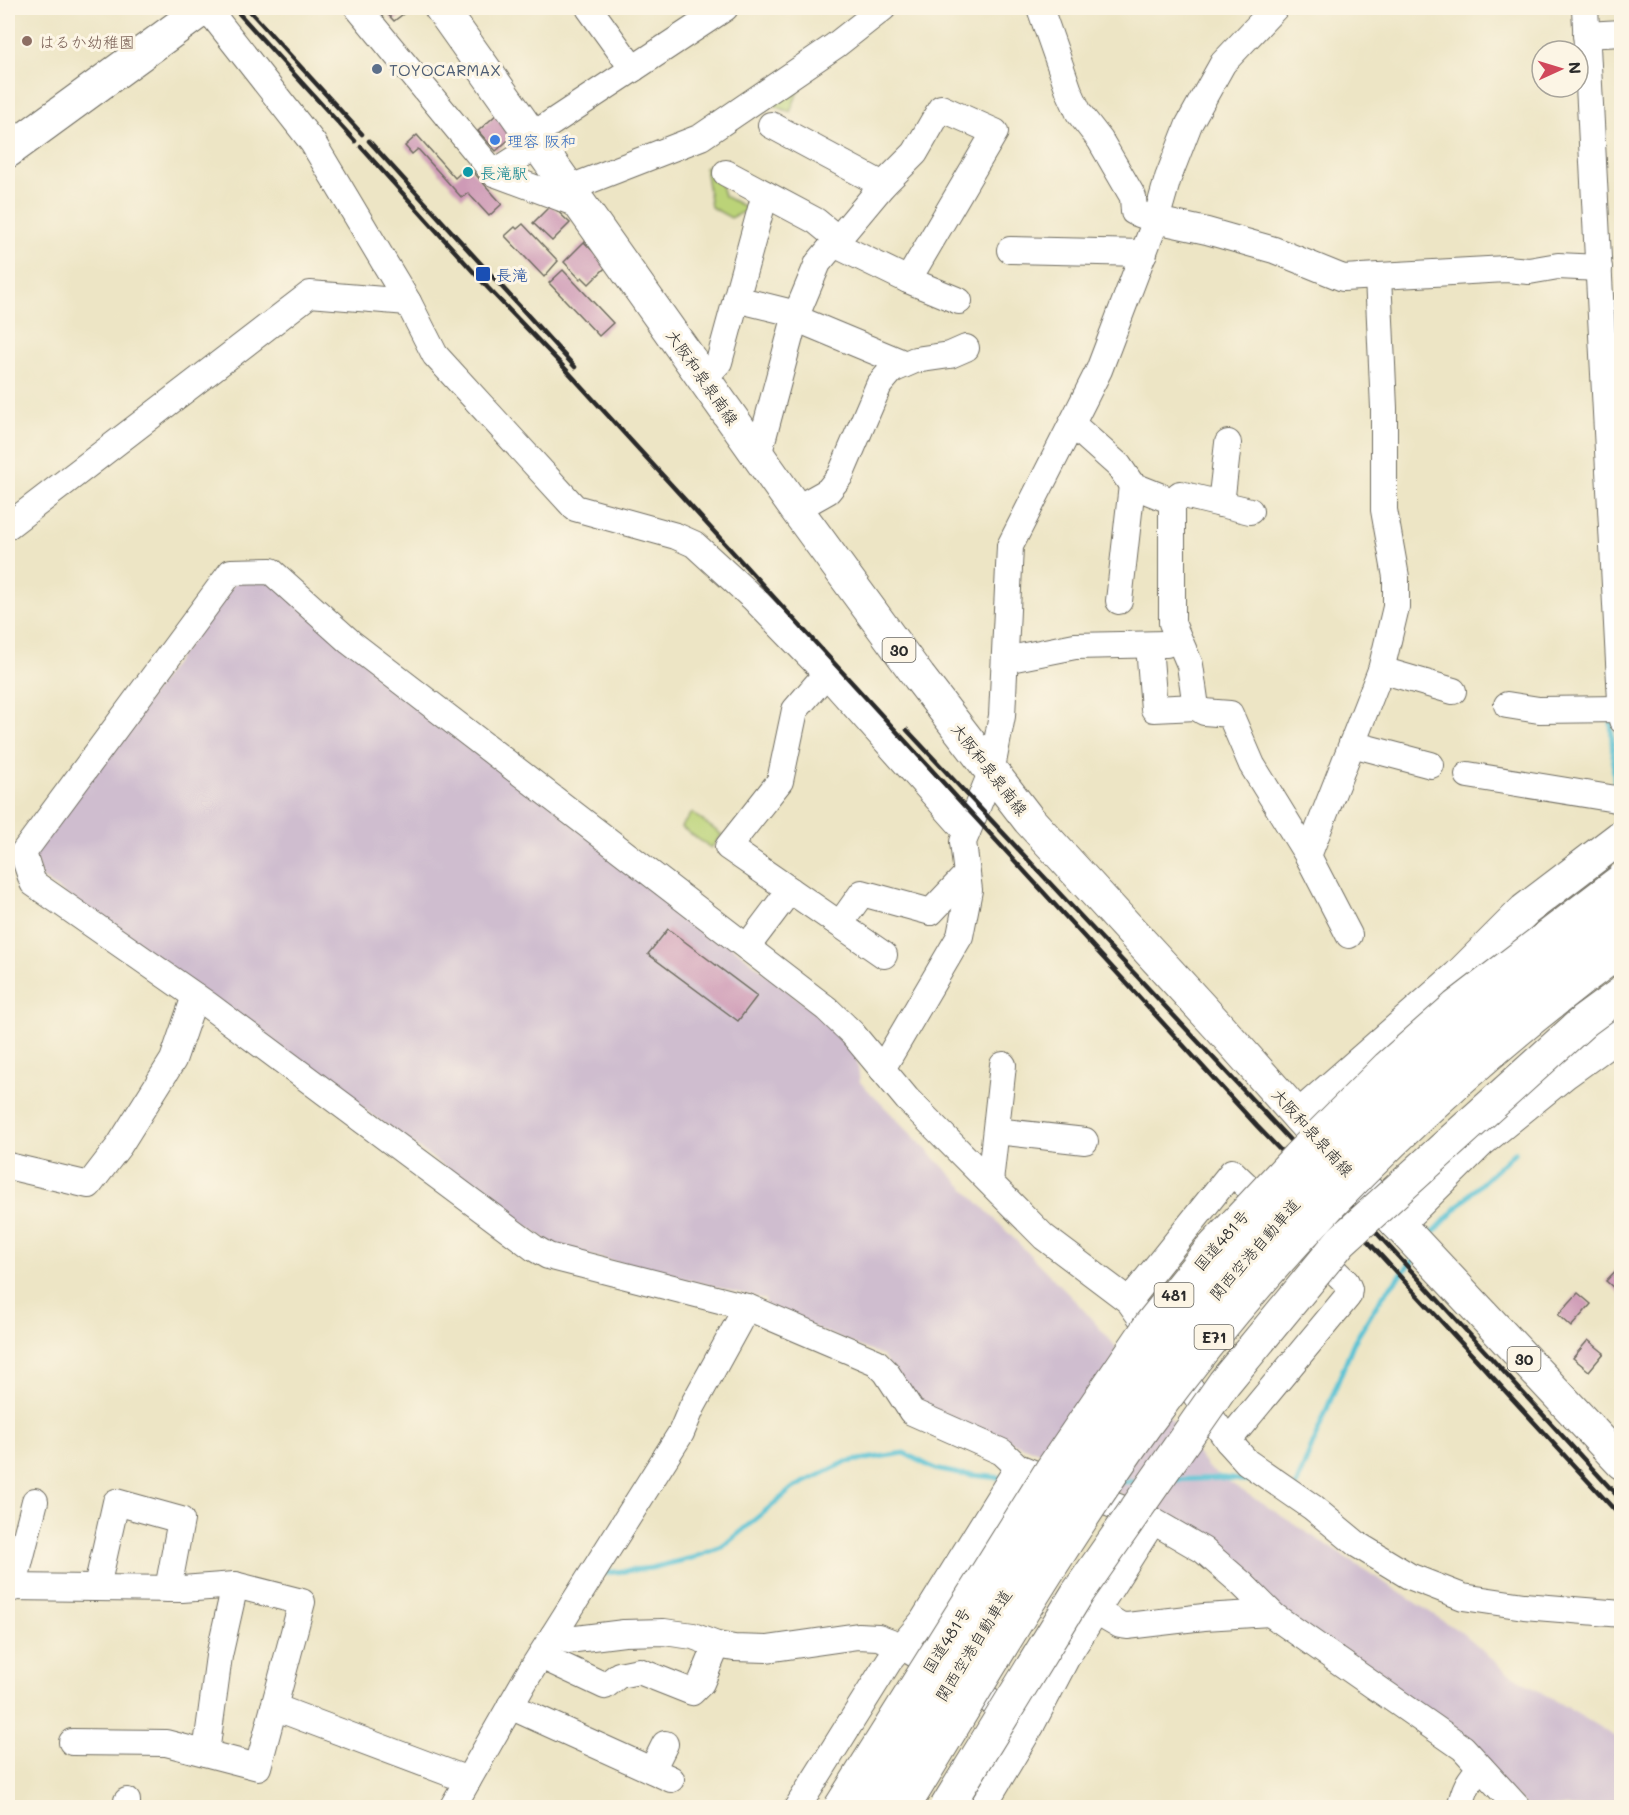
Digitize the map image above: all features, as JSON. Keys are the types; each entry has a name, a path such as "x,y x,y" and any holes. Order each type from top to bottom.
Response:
{"main road":[{"path":"8,151 206,8"},
{"name":"大阪和泉泉南線","path":"441,8 796,509 991,773 1029,820 1322,1143 1622,1463"},
{"path":"1299,1117 1458,977 1525,910 1622,836"},
{"name":"国道481号","path":"840,1808 1052,1469 1151,1324 1209,1252 1297,1158 1388,1067 1455,1007 1622,880"},
{"name":"関西空港自動車道","path":"873,1808 960,1665 1078,1482 1134,1399 1231,1274 1287,1209 1371,1123 1472,1031 1622,916"},
{"name":"関西空港自動車道","path":"903,1808 1083,1516 1147,1424 1237,1308 1368,1163 1446,1090 1530,1018 1622,949"},
{"path":"946,1808 1077,1594 1224,1383 1341,1241 1584,1021 1622,993"},
{"path":"1413,1240 1480,1141 1565,1072 1622,1031"}],"street":[{"path":"206,8 313,143 408,302 435,355 575,508 676,536 694,544 754,599 826,674 967,832"},
{"path":"358,8 494,173 576,197 701,138 836,45 883,8"},
{"path":"589,8 633,69"},
{"path":"494,173 536,139 633,69 726,8"},
{"path":"1040,8 1079,113 1100,140 1133,197 1134,212 1156,220 1207,231 1274,250 1343,278 1506,269 1529,271 1558,266 1606,269"},
{"path":"882,1069 960,936 969,890 963,842 991,773 1002,716 1010,546 1099,370 1144,253 1168,178 1189,124 1223,63 1275,8"},
{"path":"1585,8 1606,269 1616,497 1616,645 1622,720"},
{"path":"1586,35 1622,33"},
{"path":"758,456 796,316 818,263 883,185 915,153 941,108 995,132 908,280"},
{"path":"771,126 883,185"},
{"path":"726,173 816,221 836,241 908,280 959,301"},
{"path":"704,378 719,362 765,194"},
{"path":"1010,250 1144,253"},
{"path":"1308,856 1381,670 1396,607 1396,577 1384,510 1384,408 1378,277"},
{"path":"8,526 310,294 408,302"},
{"path":"736,299 796,316 903,363"},
{"path":"796,509 828,491 840,476 879,385 892,370 903,363 950,355 966,348"},
{"path":"1072,424 1119,466 1132,485 1172,501"},
{"path":"1221,504 1228,443"},
{"path":"1119,601 1132,485"},
{"path":"1172,501 1180,495 1250,511"},
{"path":"1172,501 1172,623 1190,665 1196,707"},
{"path":"33,883 23,853 231,572 271,571 350,642 827,1009 852,1033 907,1100 1044,1237 1129,1301 1228,1441 1246,1462 1312,1507 1358,1545 1409,1576 1463,1597 1524,1606 1622,1614"},
{"path":"1005,660 1075,646 1181,644"},
{"path":"1149,645 1154,709 1196,707 1204,712 1230,714 1252,765 1308,856 1349,935"},
{"path":"1381,670 1453,691"},
{"path":"826,674 795,710 780,781 728,847 884,955"},
{"path":"1507,705 1539,710 1621,709"},
{"path":"1352,744 1431,765"},
{"path":"1468,775 1622,800"},
{"path":"8,864 195,996 534,1248 548,1256 747,1307 876,1362 886,1372 912,1412 1002,1452 1018,1467 1153,1521 1203,1550 1241,1583 1270,1613 1463,1748 1518,1808"},
{"path":"840,924 862,892 931,912 968,874"},
{"path":"747,947 790,890"},
{"path":"8,1166 89,1185 119,1146 173,1060 195,996"},
{"path":"990,1182 1003,1065"},
{"path":"996,1131 1085,1141"},
{"path":"1129,1301 1232,1172 1346,1282 1349,1289 1348,1296 1228,1441"},
{"path":"452,1808 510,1706 681,1433 692,1407 747,1307"},
{"path":"797,1808 889,1661 922,1622 1018,1467"},
{"path":"36,1501 10,1587 168,1589 235,1585 302,1602 258,1767 166,1743 72,1742"},
{"path":"97,1587 116,1502 181,1520 168,1589"},
{"path":"982,1808 1031,1726 1067,1657 1153,1521"},
{"path":"206,1753 219,1656 235,1585"},
{"path":"1096,1611 1126,1626 1215,1616 1270,1613"},
{"path":"547,1646 568,1640 624,1633 664,1632 693,1636 717,1645 734,1648 767,1649 858,1636 878,1636 902,1646 1031,1726"},
{"path":"547,1646 605,1686 619,1675 639,1671 692,1692 701,1683 717,1645"},
{"path":"510,1706 586,1730 662,1774 665,1744"},
{"path":"274,1707 468,1780"},
{"path":"1460,1808 1464,1790 1470,1779 1482,1768"}],"shaded area":[{"path":"269,580 821,1017 856,1053 860,1082 1080,1306 1111,1341 1209,1469 1462,1633 1507,1672 1621,1740 1621,1807 1528,1807 1157,1512 1039,1452 917,1409 883,1356 767,1308 765,1299 556,1247 41,877 33,854 236,581"}],"green space":[{"path":"805,74 790,112 766,102"},
{"path":"723,164 718,174 724,196 749,209 731,218 711,207 705,167"},
{"path":"692,813 722,835 711,848 681,827"}],"building":[{"path":"382,8 411,8 394,21"},
{"path":"497,114 515,134 496,151 478,131"},
{"name":"長滝駅","path":"417,135 455,178 468,166 502,204 489,216 468,193 462,198 418,149 412,154 405,146"},
{"path":"551,205 570,223 552,241 533,223"},
{"path":"523,224 558,261 544,277 505,236 515,227 517,229"},
{"path":"584,242 607,266 589,284 582,277 580,279 564,262"},
{"path":"563,270 613,323 599,336 549,283"},
{"path":"668,929 757,996 738,1021 648,954"},
{"path":"1622,1264 1622,1295 1606,1281"},
{"path":"1578,1293 1591,1304 1571,1327 1558,1315"},
{"path":"1588,1340 1604,1353 1589,1371 1573,1358"}],"waterway":[{"path":"1611,720 1615,792"},
{"path":"1616,807 1617,828"},
{"path":"1427,1239 1515,1152"},
{"path":"1296,1486 1353,1344 1381,1298 1416,1257"},
{"path":"606,1573 651,1568 692,1558 722,1547 793,1488 846,1462 904,1453 935,1469 1003,1478"},
{"path":"1171,1480 1223,1478 1257,1482"},
{"path":"1120,1482 1141,1481"}],"railway":[{"path":"234,8 355,141"},
{"path":"247,8 362,134"},
{"path":"369,141 575,367"},
{"path":"361,147 1257,1126 1362,1235 1622,1518"},
{"path":"907,730 1373,1229 1622,1501"}],"place":[{"name":"はるか幼稚園","path":"27,41"},
{"name":"TOYOCARMAX","path":"377,69"},
{"name":"理容 阪和","path":"495,140"},
{"name":"長滝駅","path":"468,172"},
{"name":"長滝","path":"483,274"}]}
